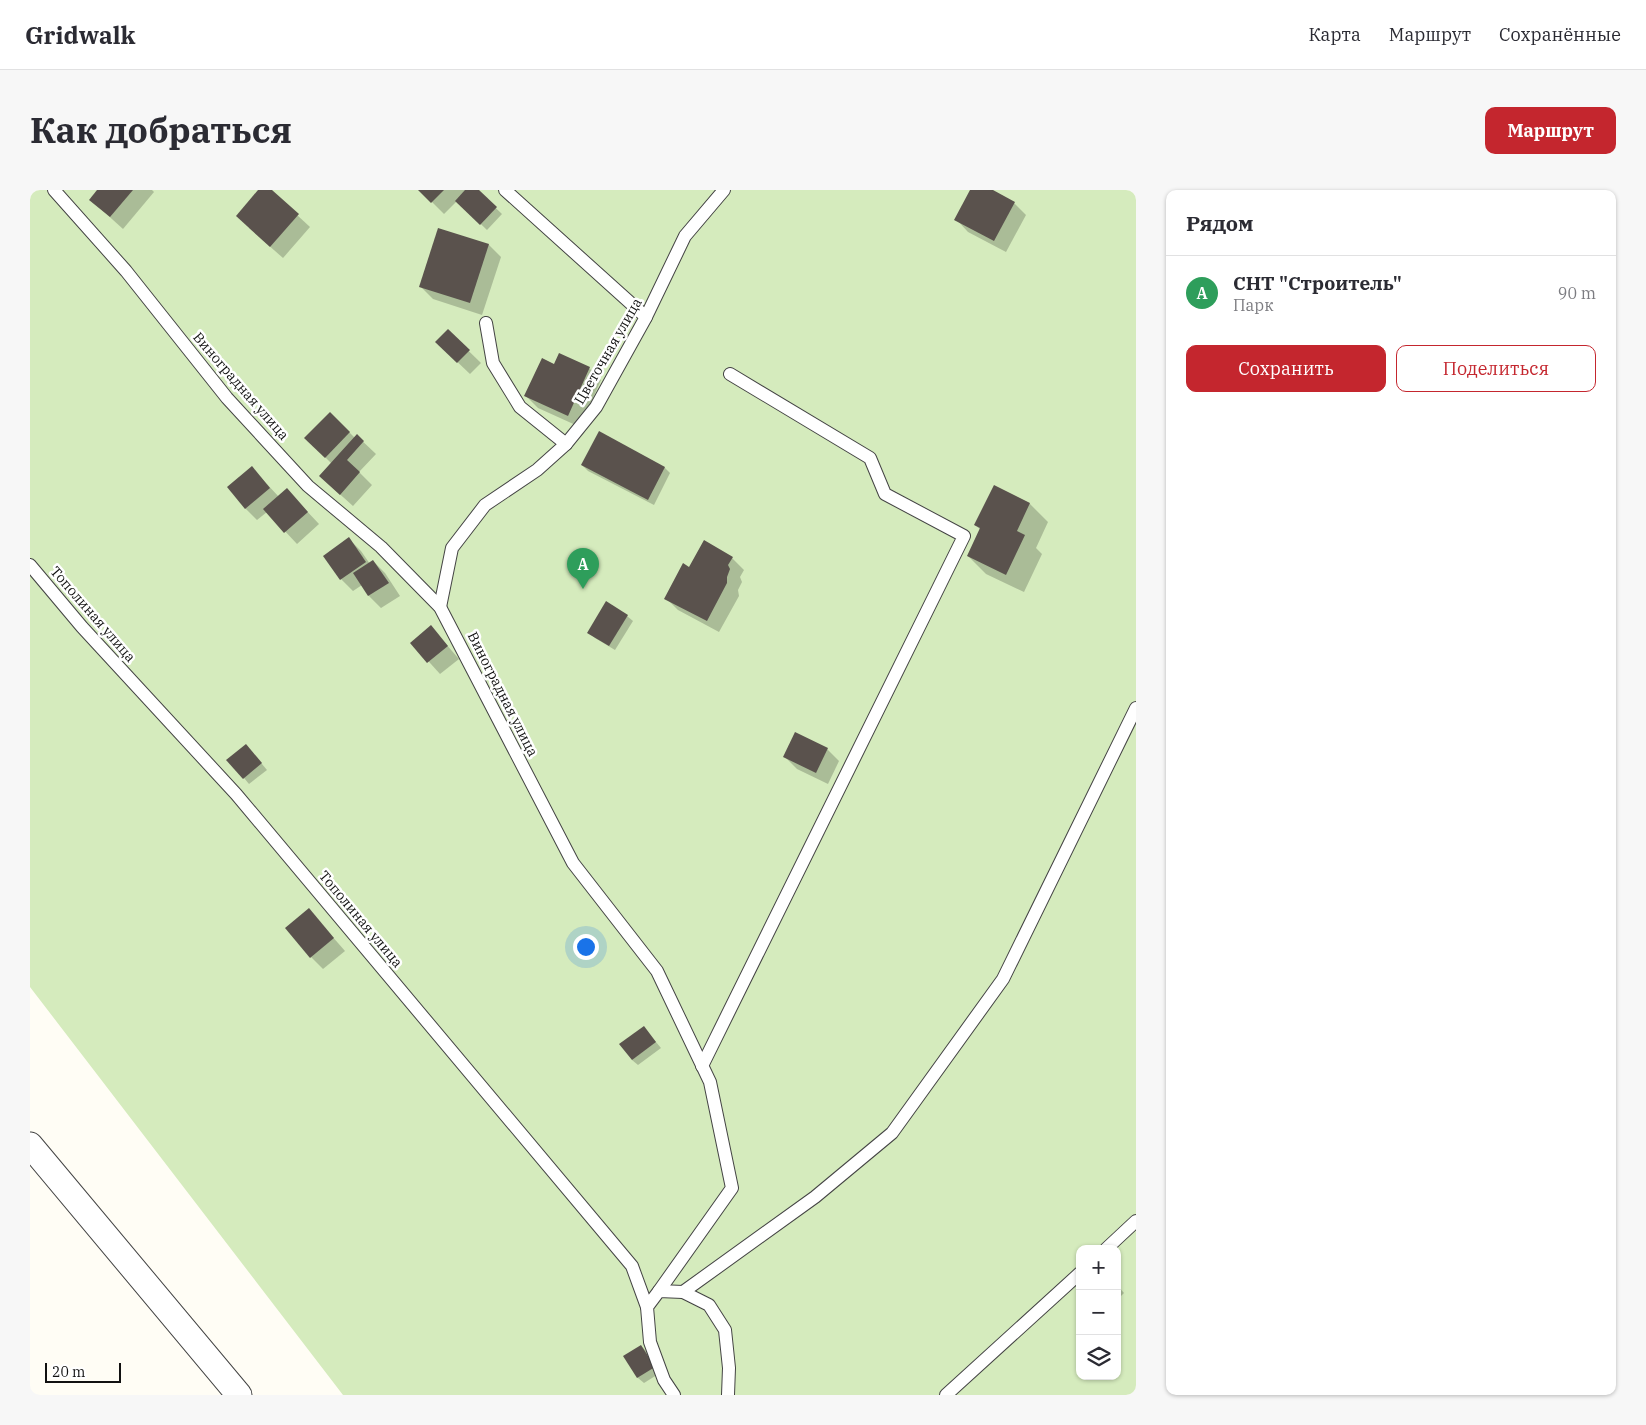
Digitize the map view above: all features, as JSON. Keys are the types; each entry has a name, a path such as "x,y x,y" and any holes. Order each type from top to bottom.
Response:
{"street":[{"path":"30,1145 239,1395"}],"lane":[{"name":"Виноградная улица","path":"54,190 126,271 227,398 308,486 381,547 440,607 573,863 657,971 710,1082 732,1188 647,1307"},
{"path":"505,190 646,317"},
{"name":"Цветочная улица","path":"440,607 452,548 485,505 537,470 566,444 596,407 646,317 686,236 724,190"},
{"path":"486,323 493,362 520,407 566,444"},
{"path":"702,1066 964,536 885,494 870,458 730,374"},
{"name":"Тополиная улица","path":"30,565 82,627 236,794 632,1266 647,1307 650,1342 664,1380 674,1395"},
{"path":"683,1292 815,1197 892,1133 1003,979 1136,708"},
{"path":"1110,1245 1136,1221"},
{"path":"946,1395 1076,1277"},
{"path":"659,1291 683,1292 710,1305 725,1330 728,1395"}],"green space":[{"path":"30,190 1136,190 1136,1395 343,1395 30,987"}],"building":[{"path":"97,190 133,190 110,217 89,200"},
{"path":"258,190 272,190 299,214 270,247 236,216"},
{"path":"418,190 444,190 431,203"},
{"path":"465,190 479,190 497,207 480,225 455,201"},
{"path":"970,190 993,190 1015,202 994,241 954,220"},
{"path":"438,228 489,244 470,303 419,287"},
{"path":"448,329 470,350 457,363 435,342"},
{"path":"559,353 590,367 568,416 524,396 542,358 554,364"},
{"path":"330,412 350,432 325,458 304,438"},
{"path":"599,431 665,467 648,500 581,465"},
{"path":"357,434 364,441 347,460 360,472 340,495 319,476"},
{"path":"252,466 270,488 245,509 227,487"},
{"path":"994,485 1030,503 1017,531 1025,535 1006,575 967,556 980,528 974,525"},
{"path":"287,488 308,512 284,533 263,509"},
{"path":"349,537 366,562 340,580 323,556"},
{"path":"704,540 733,557 728,565 730,569 727,583 707,621 664,599 683,563 689,567"},
{"path":"373,560 389,583 368,596 353,573"},
{"path":"606,601 628,615 609,646 587,633"},
{"path":"431,625 448,646 427,663 410,643"},
{"path":"795,732 828,748 816,773 783,757"},
{"path":"246,744 262,763 243,779 226,760"},
{"path":"309,908 334,938 310,958 285,928"},
{"path":"644,1026 656,1042 632,1060 619,1044"},
{"path":"641,1345 655,1367 637,1378 623,1356"}],"place":[{"name":"СНТ \"Строитель\"","path":"583,589"}]}
